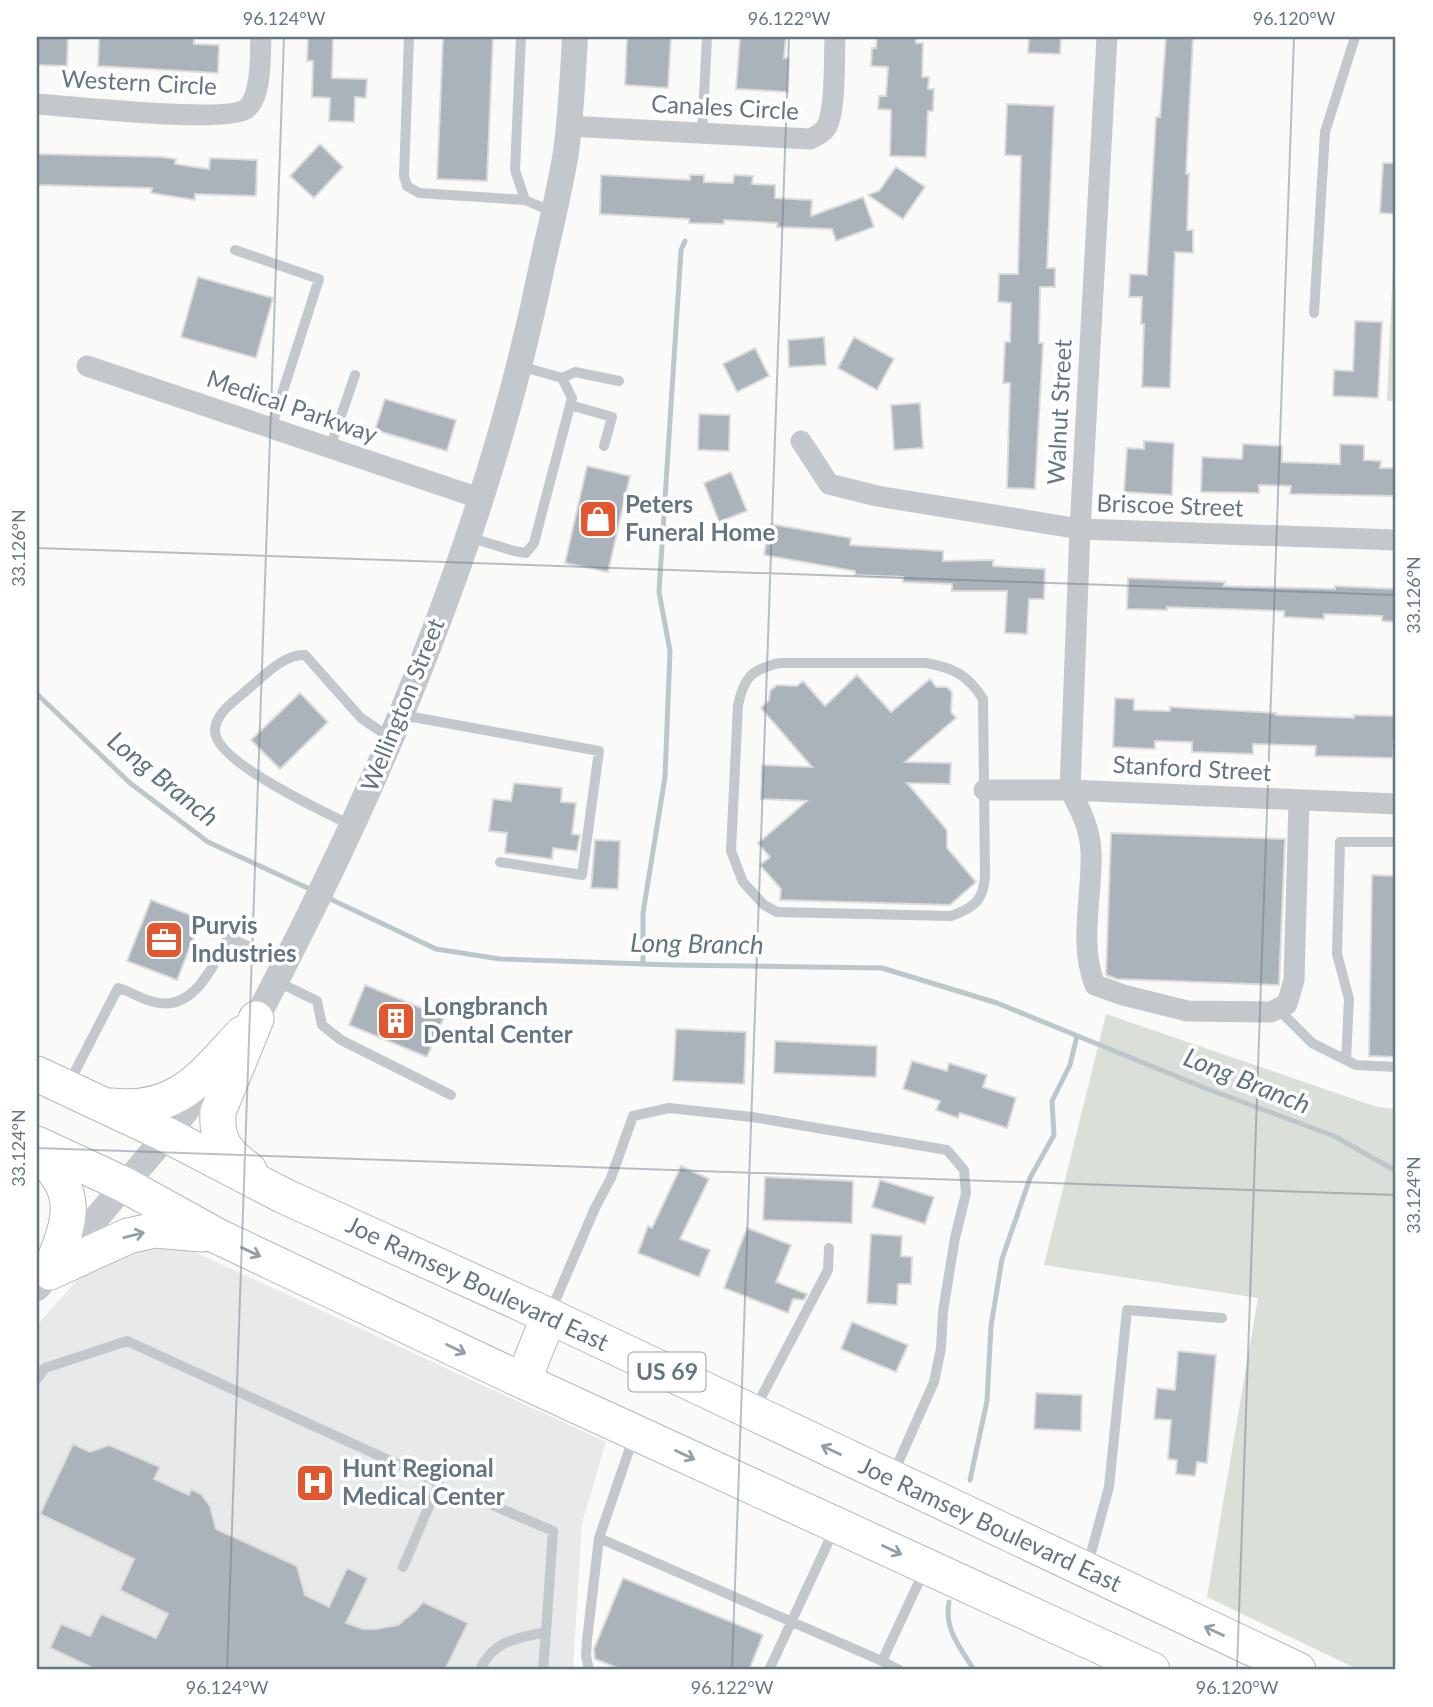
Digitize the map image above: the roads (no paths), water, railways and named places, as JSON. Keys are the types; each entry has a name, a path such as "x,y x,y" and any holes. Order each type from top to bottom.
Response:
{"highway":[{"path":"105,1105 136,1108 168,1100 206,1073 256,1019"},
{"path":"256,1019 218,1112 217,1127 221,1144 233,1158 284,1196"},
{"name":"Joe Ramsey Boulevard East","path":"52,1081 167,1135 284,1196 549,1316 1298,1670"},
{"name":"US 69","path":"37,1144 125,1185 217,1236 523,1381 1152,1670"},
{"path":"37,1153 60,1177 68,1202 67,1229 43,1280"},
{"path":"43,1280 97,1248 141,1233 155,1230 217,1236"},
{"path":"523,1381 549,1316"}],"street":[{"name":"Western Circle","path":"37,104 191,115 245,110 253,100 258,81 261,37"},
{"name":"Wellington Street","path":"43,1280 167,1135 256,1019 353,826 397,727 482,499 520,366 566,152 575,37"},
{"name":"Canales Circle","path":"568,127 810,139 821,134 827,126 831,112 835,37"},
{"name":"Walnut Street","path":"1070,790 1080,529 1107,37"},
{"name":"Medical Parkway","path":"86,366 482,499"},
{"name":"Briscoe Street","path":"801,441 828,484 877,496 1080,529 1396,540"},
{"name":"Stanford Street","path":"985,790 1070,790 1396,804"},
{"path":"1070,790 1084,817 1091,849 1087,953 1095,985 1122,995 1187,1011 1271,1012 1287,1004 1294,980 1299,801"}],"lane":[{"path":"409,37 404,176 407,186 419,193 525,200 553,212"},
{"path":"521,37 515,170 525,200"},
{"path":"702,134 707,37"},
{"path":"1314,313 1325,132 1355,37"},
{"path":"235,250 318,279 271,428"},
{"path":"520,366 562,378 575,372 619,381"},
{"path":"330,448 355,375"},
{"path":"468,537 526,553 534,543 572,398 562,378"},
{"path":"570,405 612,417 604,446"},
{"path":"353,826 302,802 223,749 216,737 215,727 223,710 285,659 305,655 361,718 397,727 599,751 582,875 500,862"},
{"path":"780,663 926,663 943,666 964,675 983,699 985,790 984,891 975,904 964,911 951,916 778,912 764,905 743,882 731,851 738,705 742,685 750,675 764,667 780,663"},
{"path":"1346,1060 1349,999 1337,954 1340,842 1396,842"},
{"path":"52,1081 118,988 160,1003 172,1003 188,996 201,984 231,938 317,1001 322,1025 341,1040 451,1095"},
{"path":"1278,1009 1312,1043 1356,1065 1396,1067"},
{"path":"549,1316 595,1208 611,1178 633,1116 669,1108 738,1116 947,1150 964,1170 966,1193 955,1238 943,1311 941,1348 934,1382 892,1478"},
{"path":"753,1413 828,1269 829,1248"},
{"path":"1087,1570 1109,1487 1127,1310 1222,1318"},
{"path":"37,1379 46,1368 127,1341 439,1483 403,1567"},
{"path":"589,1670 587,1640 599,1538 635,1432"},
{"path":"478,1499 553,1531 543,1670"},
{"path":"769,1670 836,1524"},
{"path":"599,1538 899,1670"},
{"path":"882,1661 927,1566"},
{"path":"480,1670 489,1653 498,1645 545,1632"}],"waterway":[{"path":"643,964 643,913 665,777 670,651 659,592 681,250 685,241"},
{"name":"Long Branch","path":"37,694 130,783 208,842 314,891"},
{"name":"Long Branch","path":"326,897 436,949 500,959 882,968 997,1003 1205,1088 1334,1136 1396,1171"},
{"path":"970,1480 987,1401 991,1326 1002,1259 1030,1178 1054,1135 1052,1101 1070,1065 1077,1036"},
{"path":"949,1602 951,1630 974,1670"}],"place":[{"name":"Peters Funeral Home","path":"598,519"},
{"name":"Purvis Industries","path":"164,940"},
{"name":"Longbranch Dental Center","path":"396,1021"},
{"name":"Hunt Regional Medical Center","path":"315,1483"}]}
